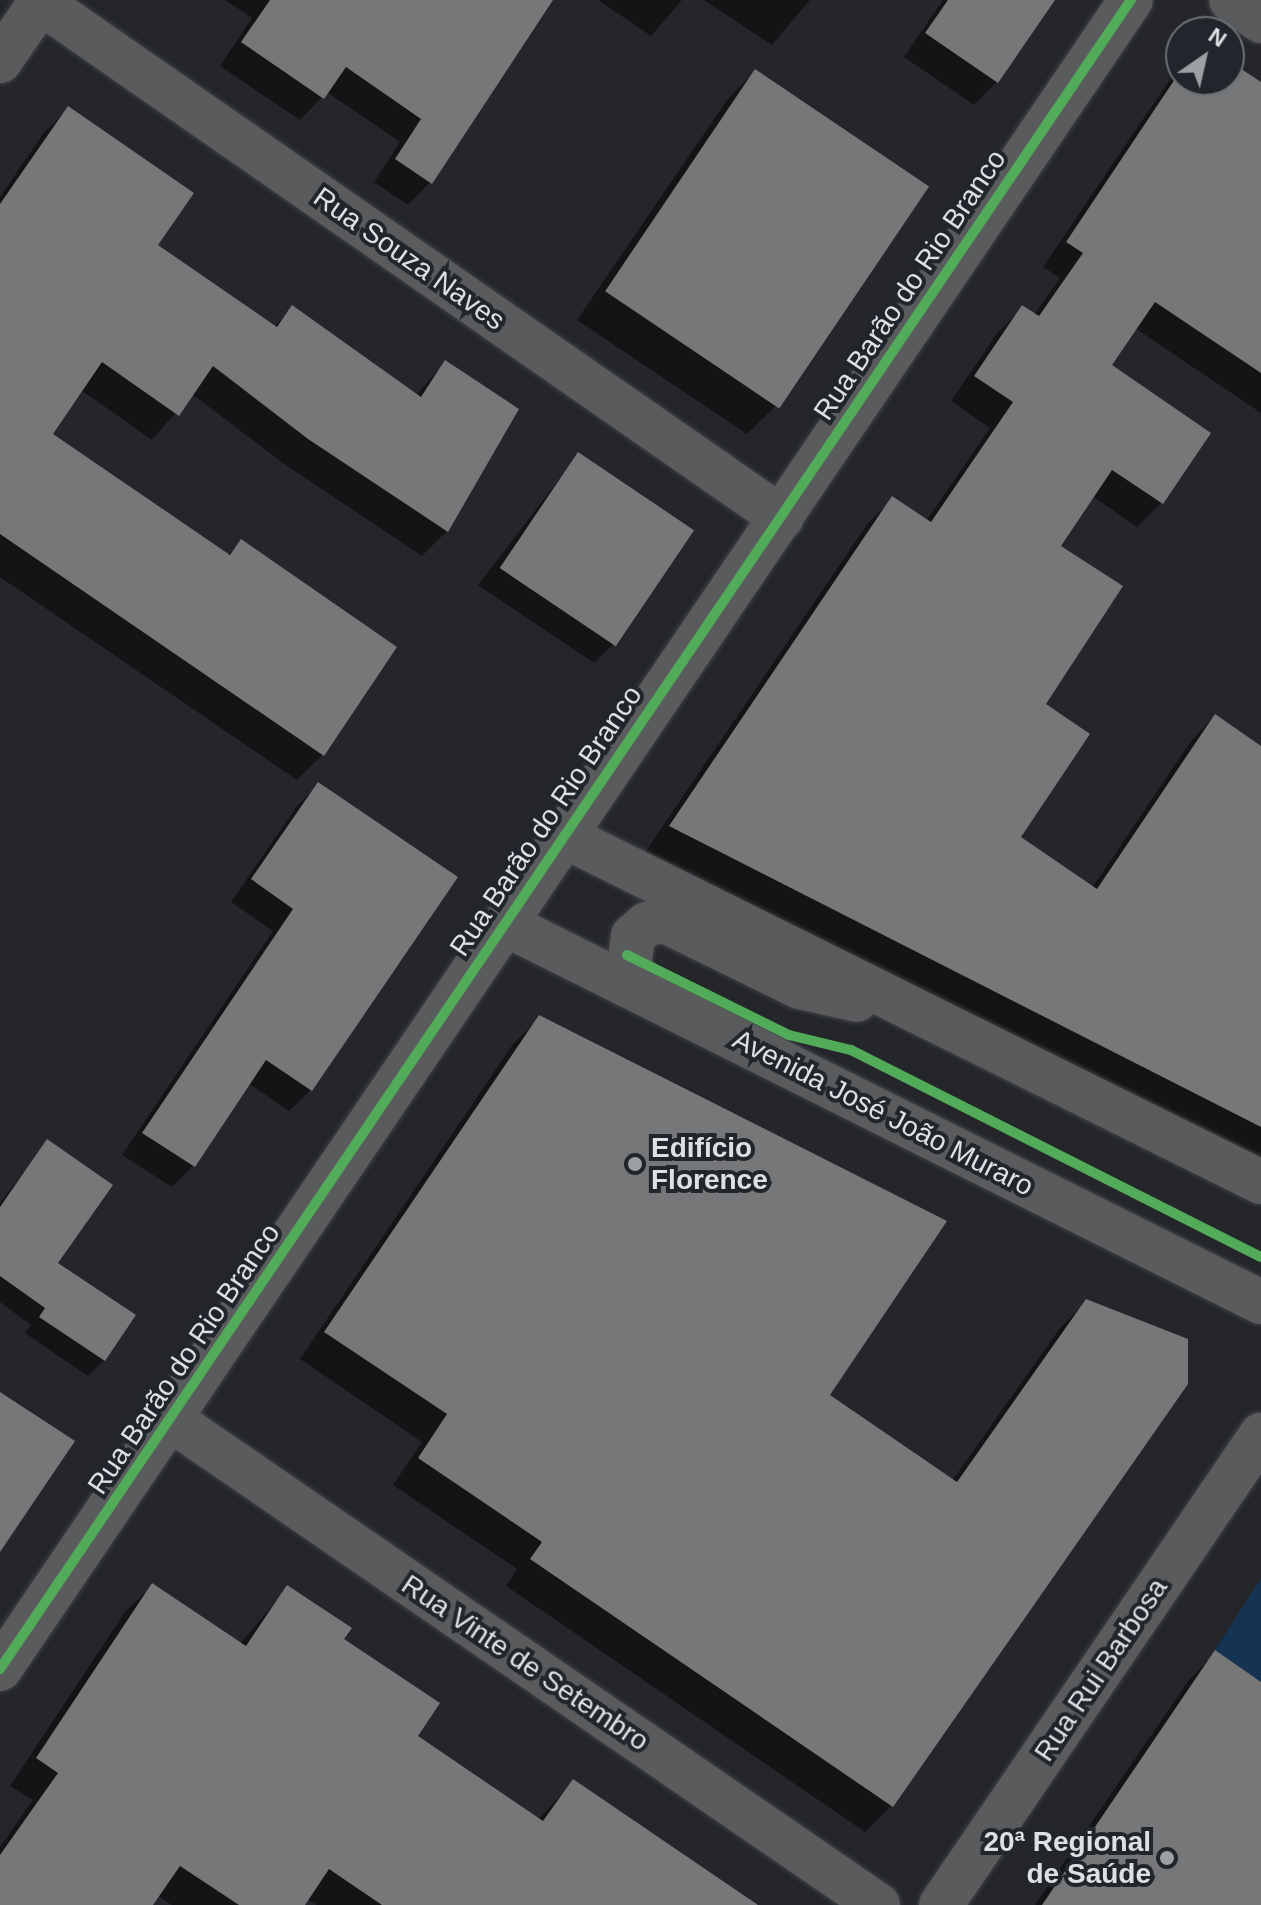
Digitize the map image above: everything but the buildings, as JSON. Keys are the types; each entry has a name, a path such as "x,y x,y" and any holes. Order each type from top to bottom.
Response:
{"street":[{"name":"Rua Barão do Rio Branco","path":"0,1669 173,1421 564,836 1131,0"},
{"path":"1231,0 1261,21"},
{"name":"Rua Souza Naves","path":"40,1 782,518"},
{"path":"0,61 40,1"},
{"path":"564,836 1261,1182"},
{"path":"627,985 633,936 647,924 665,921 800,987 926,1015"},
{"name":"Avenida José João Muraro","path":"505,924 1261,1302"},
{"name":"Rua Vinte de Setembro","path":"173,1421 878,1905"},
{"name":"Rua Rui Barbosa","path":"941,1905 1261,1435"}],"shaded area":[{"path":"1261,1578 1261,1682 1215,1650"}],"cycle path":[{"path":"0,1669 1131,0"},
{"path":"627,955 789,1035 851,1050 1261,1257"}],"place":[{"name":"Edifício Florence","path":"635,1164"},
{"name":"20ª Regional de Saúde","path":"1167,1858"}]}
